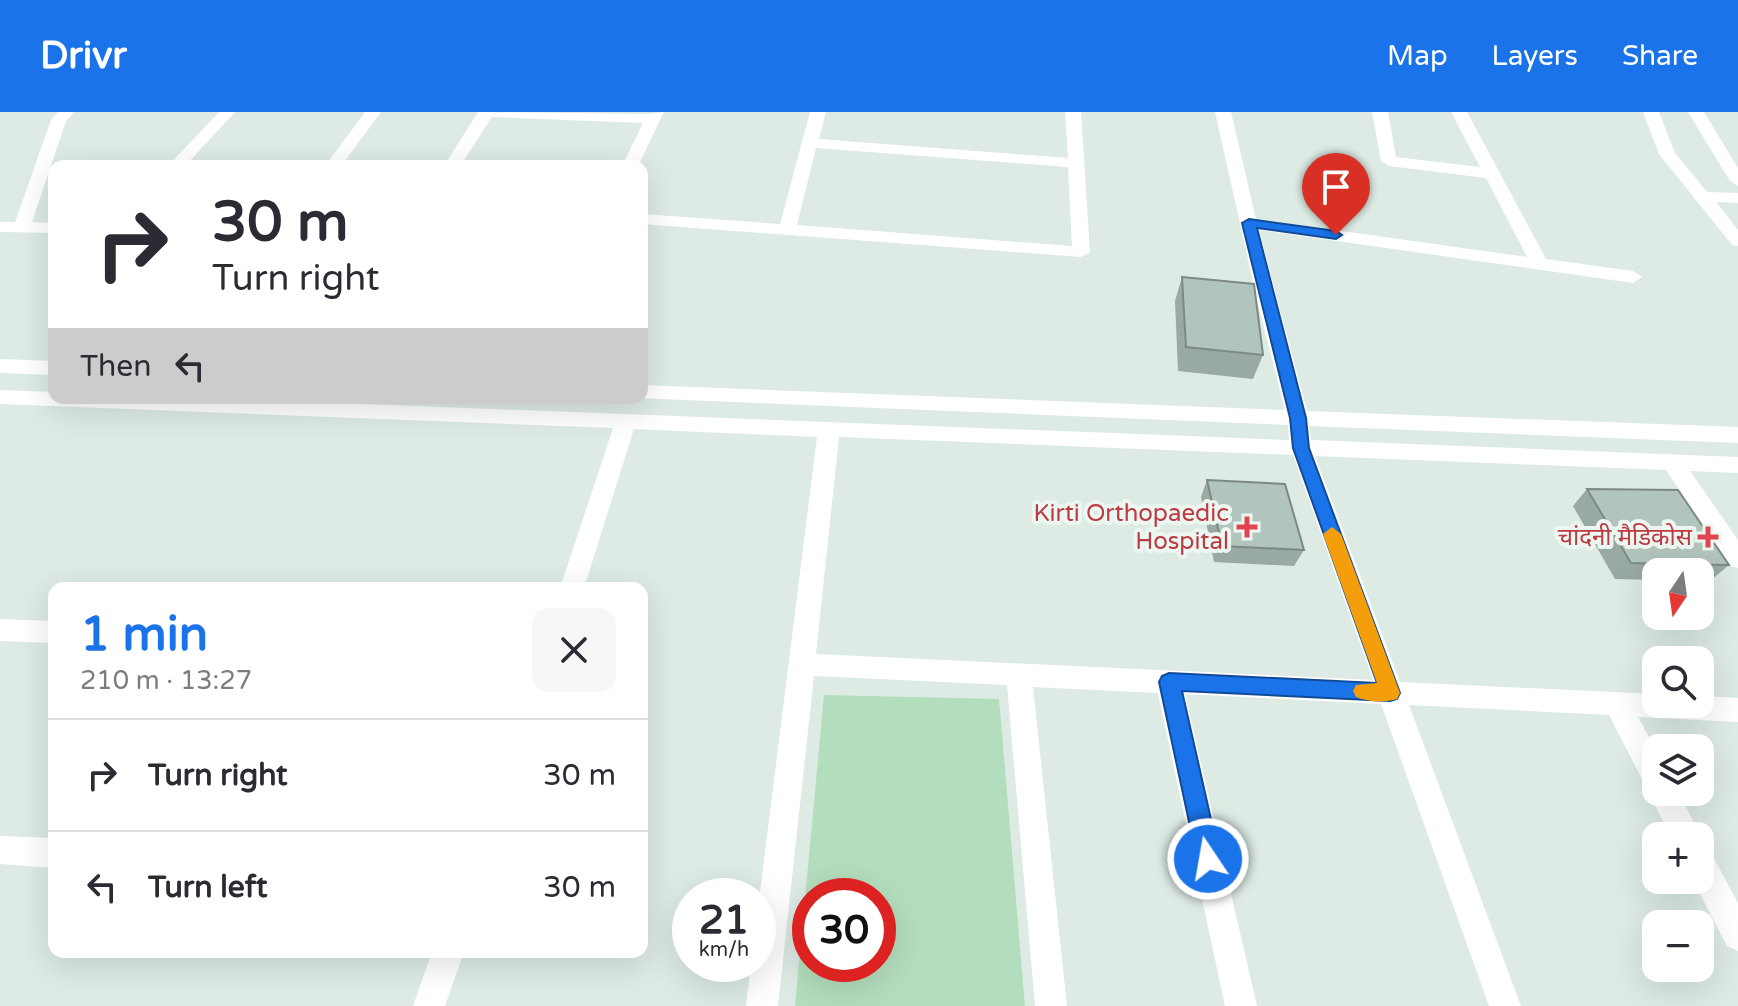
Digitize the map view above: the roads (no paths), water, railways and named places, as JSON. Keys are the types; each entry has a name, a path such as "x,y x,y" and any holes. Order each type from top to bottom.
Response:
{"street":[{"path":"22,227 59,120 66,112"},
{"path":"182,160 227,112"},
{"path":"337,160 373,112"},
{"path":"456,160 487,112 654,116 633,160"},
{"path":"787,230 818,112"},
{"path":"648,219 1081,252 1073,112"},
{"path":"1223,112 1298,418 1301,448 1505,1006"},
{"path":"1380,112 1389,161 1488,173"},
{"path":"1459,112 1488,173 1539,263"},
{"path":"1651,112 1667,154 1738,241"},
{"path":"1696,112 1738,181"},
{"path":"810,143 1076,163"},
{"path":"1702,197 1738,198"},
{"path":"1249,223 1633,277"},
{"path":"0,227 48,228"},
{"path":"0,366 48,368"},
{"path":"648,392 1738,435"},
{"path":"0,397 48,398"},
{"path":"337,404 530,408 626,422 1738,465"},
{"path":"574,582 626,422"},
{"path":"762,1006 829,430"},
{"path":"1673,463 1738,559"},
{"path":"0,630 48,632"},
{"path":"802,664 1738,710"},
{"path":"1019,675 1051,1006"},
{"path":"1169,682 1241,1006"},
{"path":"1617,704 1642,751"},
{"path":"0,850 48,853"},
{"path":"1714,890 1738,935"},
{"path":"429,1006 446,958"}],"place":[{"name":"Kirti Orthopaedic Hospital","path":"1247,527"},
{"name":"चांदनी मैडिकोस","path":"1708,537"}]}
